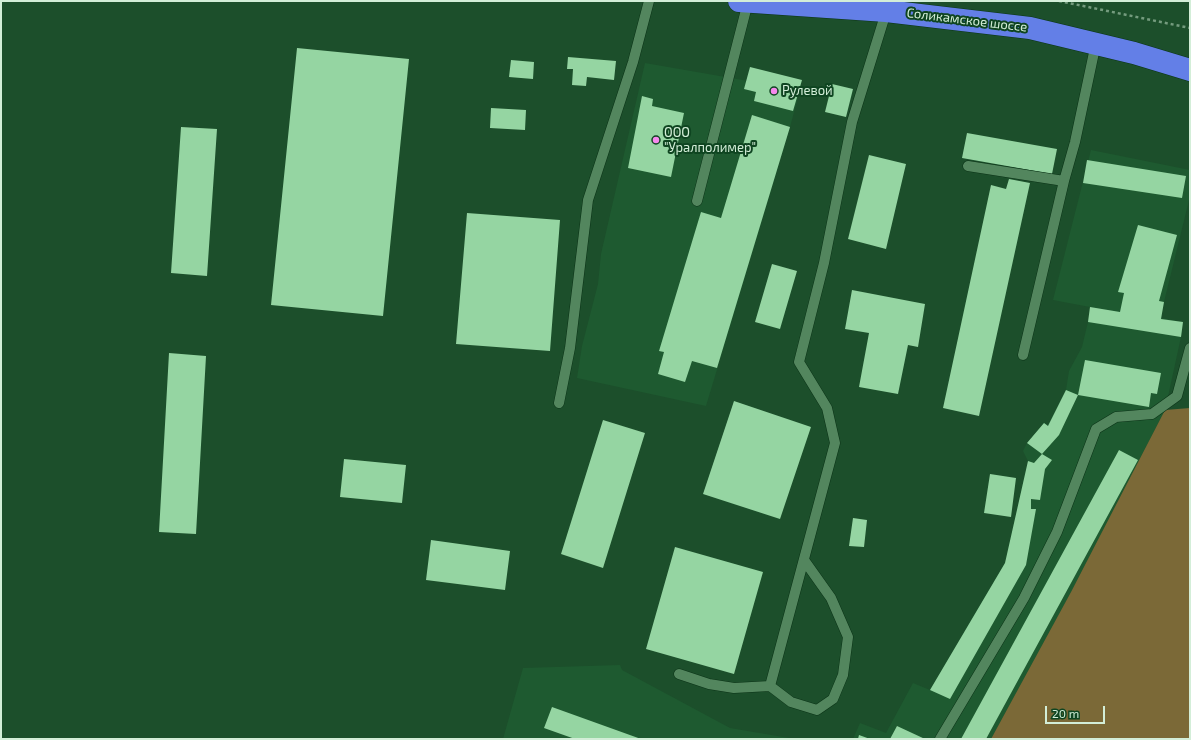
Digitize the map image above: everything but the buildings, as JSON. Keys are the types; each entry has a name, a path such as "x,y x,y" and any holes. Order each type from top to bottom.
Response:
{"highway":[{"name":"Соликамское шоссе","path":"743,1 888,6 1030,28 1134,53 1190,70"}],"lane":[{"path":"559,403 570,348 588,200 632,62 649,1"},
{"path":"697,201 743,1"},
{"path":"770,686 836,443 827,408 799,362 824,263 852,122 888,6"},
{"path":"1022,355 1064,181 1075,142 1096,44"},
{"path":"968,166 1064,181"},
{"path":"940,739 1024,598 1057,532 1096,429 1116,418 1152,414 1177,396 1190,348"},
{"path":"679,674 709,684 734,688 770,686 792,702 817,710 833,699 843,675 848,637 831,598 804,560"}],"path":[{"path":"1059,1 1190,28"}],"shaded area":[{"name":"OOO \"Уралполимер\"","path":"645,63 800,90 706,406 577,378 582,346 598,284 601,254"},
{"path":"1091,150 1190,170 1190,196 1161,318 1183,322 1165,410 1071,592 991,739 853,739 860,723 886,733 913,683 930,690 1005,563 1028,461 1023,451 1027,443 1044,423 1048,425 1066,390 1069,371 1082,347 1088,322 1090,307 1053,300"},
{"path":"1190,408 1190,739 991,739 1071,592 1165,410"},
{"path":"620,665 622,670 730,728 795,739 503,739 523,668"}],"place":[{"name":"Рулевой","path":"774,91"},
{"name":"OOO \"Уралполимер\"","path":"656,140"}]}
